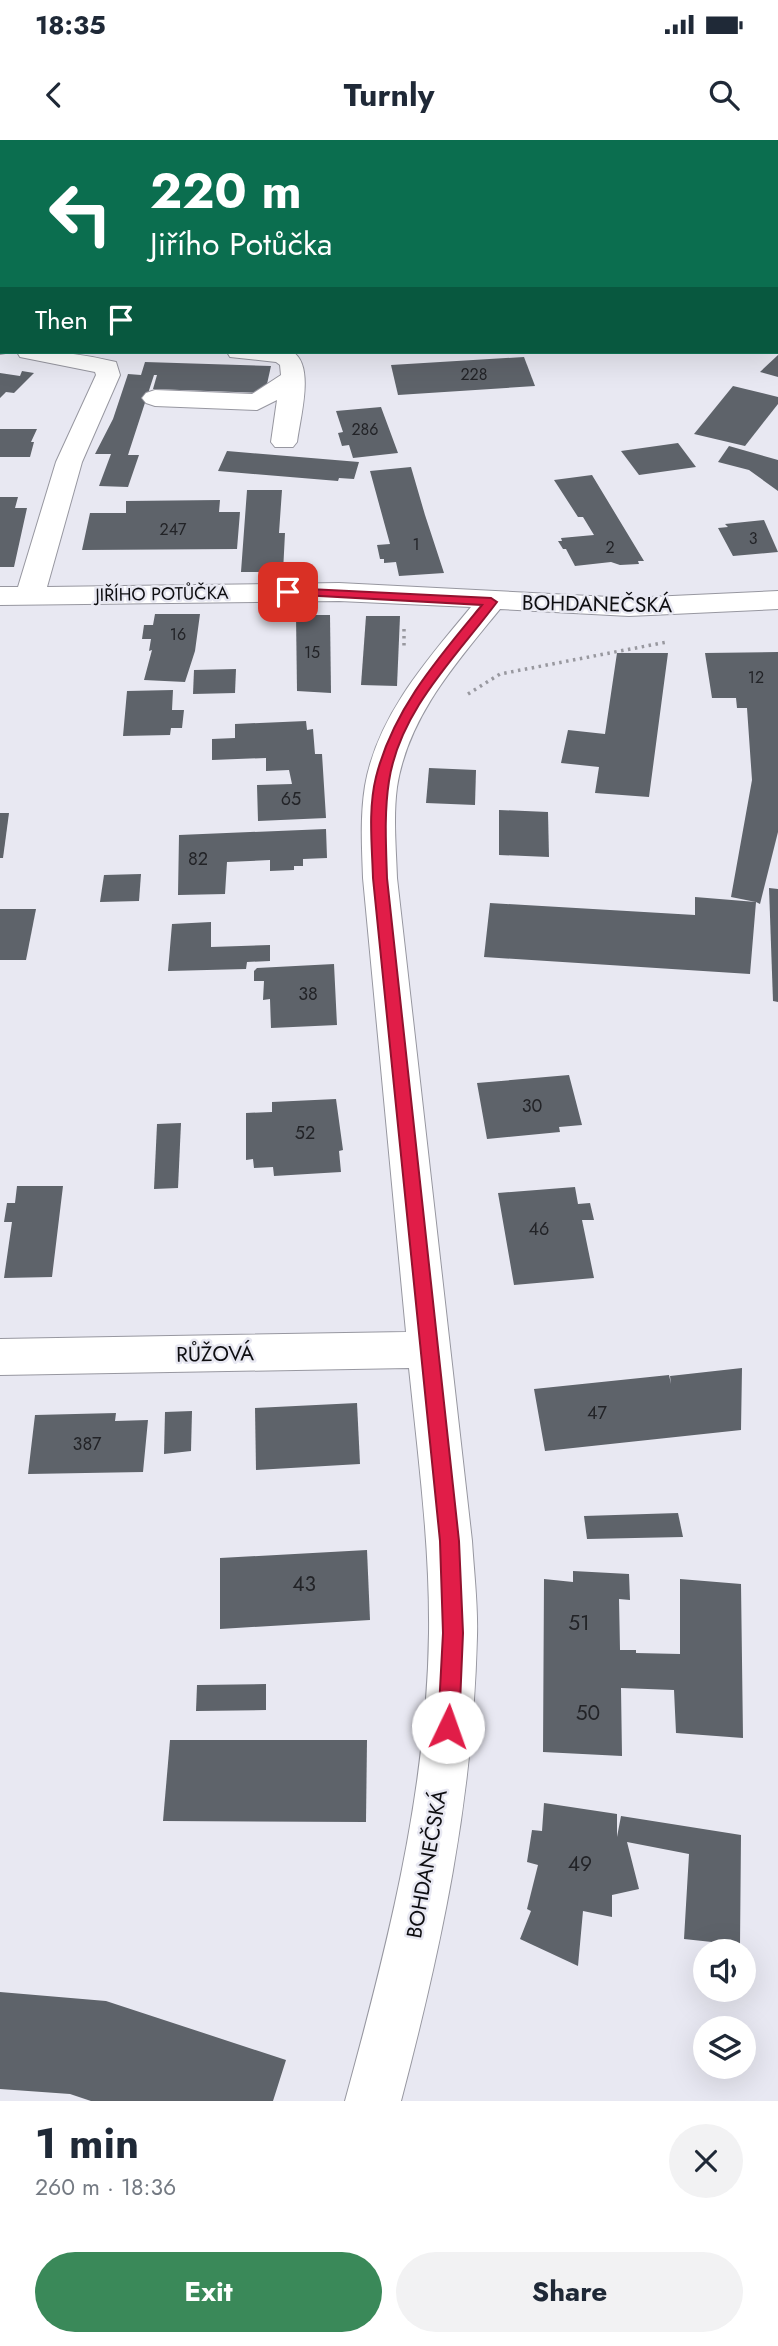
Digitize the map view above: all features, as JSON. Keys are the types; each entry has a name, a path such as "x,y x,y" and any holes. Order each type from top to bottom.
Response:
{"street":[{"path":"30,596 69,461 115,359 54,354"},
{"path":"268,354 282,355 291,361 293,378 284,442"},
{"path":"155,398 257,402 293,378"},
{"name":"JIŘÍHO POTŮČKA","path":"0,596 326,592 491,602"},
{"name":"BOHDANEČSKÁ","path":"373,2101 409,1968 434,1842 448,1727 453,1633 449,1541 380,878 379,801 389,753 409,709 436,669 491,602 629,607 778,600"},
{"name":"RŮŽOVÁ","path":"0,1357 430,1350"}],"path":[{"path":"465,696 500,674 677,641"}],"building":[{"path":"778,355 778,377 760,372"},
{"path":"524,357 535,386 398,395 391,365"},
{"path":"145,362 271,366 265,393 153,389 157,375 154,375 128,455 139,455 128,487 99,486 111,454 95,454 113,419 128,374 141,375"},
{"path":"22,371 34,373 14,393 6,392 0,398 0,373 20,376"},
{"path":"733,386 778,397 778,404 745,446 694,434"},
{"path":"381,407 398,453 353,458 349,445 342,446 338,433 343,432 336,411"},
{"path":"0,429 37,429 31,442 34,442 30,457 0,457"},
{"path":"678,443 696,467 639,475 621,451"},
{"path":"729,446 778,460 778,491 749,470 718,462"},
{"path":"227,451 359,462 354,479 339,478 338,481 218,471"},
{"path":"411,467 444,573 399,576 396,562 384,563 384,559 380,559 377,545 390,544 370,471"},
{"path":"592,475 644,561 638,561 639,564 620,565 611,562 575,566 566,549 563,549 558,541 562,541 561,538 594,535 583,517 578,517 554,480"},
{"path":"247,490 282,490 279,533 285,533 283,572 241,572"},
{"path":"0,497 18,497 15,508 27,508 14,567 0,567"},
{"path":"220,500 219,512 240,512 237,549 82,550 90,513 126,513 126,501"},
{"path":"764,520 778,552 733,556 718,528 728,527 725,524"},
{"path":"155,614 200,614 195,651 185,682 144,680 152,650 149,651 151,639 142,639 144,625 153,625"},
{"path":"296,615 330,615 331,693 297,691"},
{"path":"366,616 400,616 397,686 361,685"},
{"path":"778,652 778,832 760,904 731,897 752,780 747,708 737,708 736,698 712,698 705,653"},
{"path":"617,653 668,653 649,797 595,793 599,767 561,763 568,730 605,734"},
{"path":"236,669 235,693 193,694 194,670"},
{"path":"173,690 172,710 184,710 182,728 171,728 170,735 123,736 127,691"},
{"path":"306,721 307,730 313,729 315,754 322,754 326,818 258,821 257,785 292,784 289,770 266,771 266,758 212,760 212,739 235,738 235,724"},
{"path":"429,768 476,770 475,805 426,803"},
{"path":"499,810 548,812 549,857 499,855"},
{"path":"0,813 9,813 3,858 0,858"},
{"path":"326,829 327,858 303,859 303,866 294,866 294,870 270,871 270,860 227,862 225,894 178,895 179,835"},
{"path":"141,874 139,901 100,902 104,875"},
{"path":"769,888 778,889 778,1002 773,1001"},
{"path":"695,897 756,902 750,974 484,957 490,903 695,915"},
{"path":"0,909 36,909 26,960 0,960"},
{"path":"211,922 211,947 270,945 270,961 247,962 246,969 168,971 172,924"},
{"path":"334,964 337,1025 271,1028 270,999 263,1000 264,981 254,981 254,971 257,968"},
{"path":"569,1075 582,1125 559,1127 560,1132 487,1139 477,1083"},
{"path":"336,1099 343,1150 339,1151 341,1172 274,1176 273,1167 254,1168 253,1159 246,1160 246,1113 272,1112 272,1102"},
{"path":"181,1123 178,1188 154,1189 157,1124"},
{"path":"17,1186 63,1186 52,1277 4,1278 12,1222 4,1222 7,1203 15,1203"},
{"path":"575,1187 578,1204 590,1203 594,1220 582,1220 594,1278 514,1285 498,1193"},
{"path":"742,1368 741,1430 545,1451 534,1389 669,1375 671,1384 670,1376"},
{"path":"357,1403 360,1464 256,1470 255,1408"},
{"path":"192,1411 191,1451 164,1454 165,1412"},
{"path":"116,1413 115,1421 148,1420 143,1472 28,1474 35,1415"},
{"path":"678,1513 683,1537 587,1539 584,1516"},
{"path":"367,1550 370,1620 220,1629 220,1558"},
{"path":"573,1571 629,1574 630,1600 619,1599 620,1650 636,1650 636,1653 680,1654 680,1579 741,1584 743,1738 676,1733 674,1690 621,1688 622,1756 543,1752 544,1579 573,1582"},
{"path":"266,1684 266,1710 196,1711 197,1685"},
{"path":"170,1740 367,1740 366,1822 163,1821"},
{"path":"544,1803 617,1814 617,1837 621,1816 741,1835 740,1939 684,1939 689,1854 627,1842 639,1889 612,1895 612,1917 583,1911 578,1966 520,1939 531,1911 527,1909 538,1865 527,1862 532,1830 542,1831"},
{"path":"0,1992 106,2001 286,2060 273,2101 91,2101 70,2094 0,2089"}],"route":[{"path":"288,592 339,592 491,602 436,669 397,731 382,778 378,826 380,878 449,1541 453,1633 448,1727"}]}
